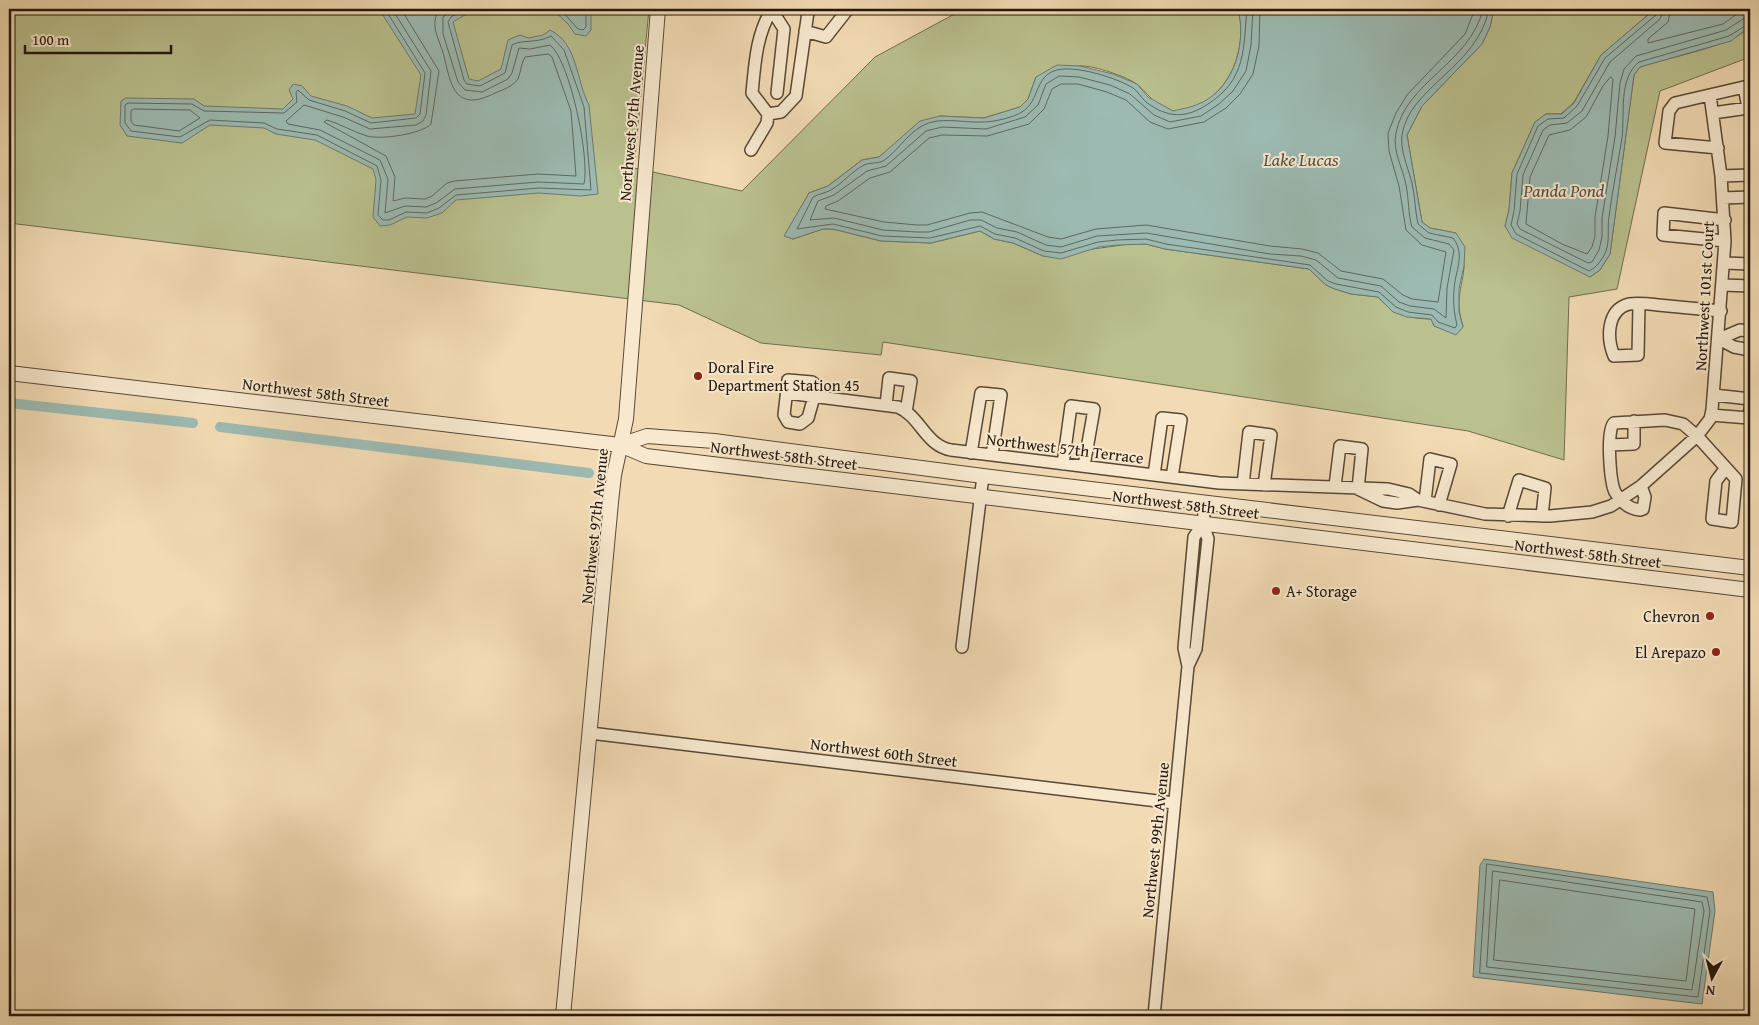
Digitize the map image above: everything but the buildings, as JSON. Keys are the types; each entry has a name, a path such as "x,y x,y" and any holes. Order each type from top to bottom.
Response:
{"street":[{"name":"Northwest 97th Avenue","path":"563,1016 611,502 626,419 636,314 642,197 658,9"},
{"path":"751,150 767,123 768,114 752,93 762,25 771,9 784,29 778,93"},
{"path":"768,114 781,112 796,96 806,31 808,12 806,9"},
{"path":"806,31 826,37 848,9"},
{"path":"1713,113 1748,108 1744,87 1672,106 1668,115 1665,143 1718,148"},
{"name":"Northwest 101st Court","path":"1697,436 1711,415 1714,395 1725,241 1721,176 1710,95"},
{"path":"1721,176 1750,175"},
{"path":"1723,198 1750,197"},
{"path":"1725,220 1664,214 1662,235 1725,241"},
{"path":"1724,263 1750,264"},
{"path":"1723,285 1750,286"},
{"path":"1639,304 1638,355 1614,356 1610,338 1613,319 1622,308 1639,304 1721,312"},
{"path":"1719,339 1734,332 1750,331"},
{"path":"1734,332 1739,336 1750,336"},
{"path":"1719,339 1734,347 1750,350"},
{"name":"Northwest 58th Street","path":"9,373 620,445 646,456 1750,590"},
{"path":"886,405 889,378 911,381 906,412"},
{"path":"788,380 812,382 818,386 815,397 806,421 795,424 788,422 784,415 788,380"},
{"path":"971,452 981,392 995,394 1001,395 992,455"},
{"path":"1714,395 1750,398"},
{"name":"Northwest 57th Terrace","path":"815,397 886,405 906,412 936,445 946,449 1243,484 1335,486 1358,489 1383,502 1421,501 1474,513 1508,516 1542,516 1592,512 1621,501 1641,486 1697,436"},
{"path":"1063,464 1071,406 1094,409 1084,466"},
{"path":"1711,415 1749,418 1750,409"},
{"path":"1154,475 1162,418 1180,420 1172,477"},
{"path":"1610,445 1634,444 1634,421"},
{"path":"1641,486 1646,501 1643,509 1629,508 1621,501 1613,485 1610,445 1611,426 1614,423 1634,421 1678,422 1697,436 1724,469"},
{"path":"1243,484 1249,432 1271,435 1264,484"},
{"name":"Northwest 58th Street","path":"620,445 647,436 696,439 983,476 1750,568"},
{"path":"1335,486 1340,446 1362,449 1358,489"},
{"path":"1421,501 1430,459 1445,461 1451,464 1439,504"},
{"path":"962,648 983,476"},
{"path":"1508,516 1519,480 1545,488 1542,516"},
{"name":"Northwest 99th Avenue","path":"1154,1016 1188,666 1196,649 1208,538 1203,524 1205,502"},
{"name":"Northwest 60th Street","path":"590,733 1174,803"}],"green space":[{"path":"9,9 649,9 634,168 742,191 875,57 960,11 1105,9 1128,14 1149,9 1244,9 1239,13 1241,29 1240,46 1235,62 1228,77 1206,101 1191,108 1174,111 1168,110 1158,105 1142,88 1133,82 1110,72 1086,66 1070,67 1036,77 1028,99 1020,107 984,118 940,116 904,136 879,157 862,160 828,186 809,193 785,236 793,239 823,229 833,229 881,241 931,243 980,231 994,239 1013,243 1043,256 1129,244 1146,244 1165,249 1309,269 1326,285 1351,294 1378,297 1383,303 1401,314 1431,319 1434,326 1443,329 1463,326 1459,303 1464,268 1463,260 1456,233 1430,228 1422,222 1407,135 1422,106 1482,44 1490,27 1494,9 1655,9 1601,55 1574,102 1561,114 1546,114 1535,122 1512,173 1509,210 1505,226 1590,277 1600,270 1610,254 1634,75 1640,67 1699,51 1730,40 1750,26 1750,57 1660,91 1617,289 1569,297 1564,460 1468,431 883,342 881,355 761,343 679,305 9,223"}],"water":[{"path":"379,9 475,9 453,22 469,79 478,81 501,69 508,40 520,35 529,38 543,35 550,30 559,36 571,53 589,105 598,194 581,196 539,193 456,200 442,213 427,218 407,217 390,225 380,226 373,217 376,180 373,169 315,140 276,134 264,128 210,125 182,143 127,136 120,125 121,101 126,98 194,99 204,106 283,109 293,99 289,90 293,84 302,86 311,96 347,106 372,118 415,114 421,75"},
{"path":"552,9 591,9 591,30 586,36 575,34 568,24"},
{"name":"Lake Lucas","path":"1244,9 1494,9 1490,27 1482,44 1422,106 1407,135 1422,222 1430,228 1456,233 1465,247 1464,266 1459,289 1459,312 1463,327 1456,335 1434,326 1431,319 1407,317 1393,312 1378,297 1351,294 1326,285 1309,269 1165,249 1146,244 1099,247 1061,259 1043,256 1013,243 994,239 980,231 931,243 881,241 833,229 823,229 793,239 784,236 809,193 828,186 862,160 879,157 920,121 940,116 984,118 1020,107 1028,99 1036,77 1057,65 1080,66 1113,74 1137,84 1148,97 1173,111 1196,105 1208,99 1219,90 1234,67 1240,40 1241,26 1239,13"},
{"name":"Panda Pond","path":"1655,9 1750,9 1750,26 1731,41 1640,67 1634,75 1610,254 1600,270 1590,277 1512,238 1505,226 1509,210 1512,173 1535,122 1546,114 1562,114 1574,103 1601,55"},
{"path":"1484,859 1713,892 1715,911 1702,1004 1473,977 1480,865"}],"waterway":[{"path":"9,403 193,423"},
{"path":"220,427 589,473"}],"place":[{"name":"Doral Fire Department Station 45","path":"698,376"},
{"name":"A+ Storage","path":"1276,591"},
{"name":"Chevron","path":"1710,616"},
{"name":"El Arepazo","path":"1716,652"}]}
